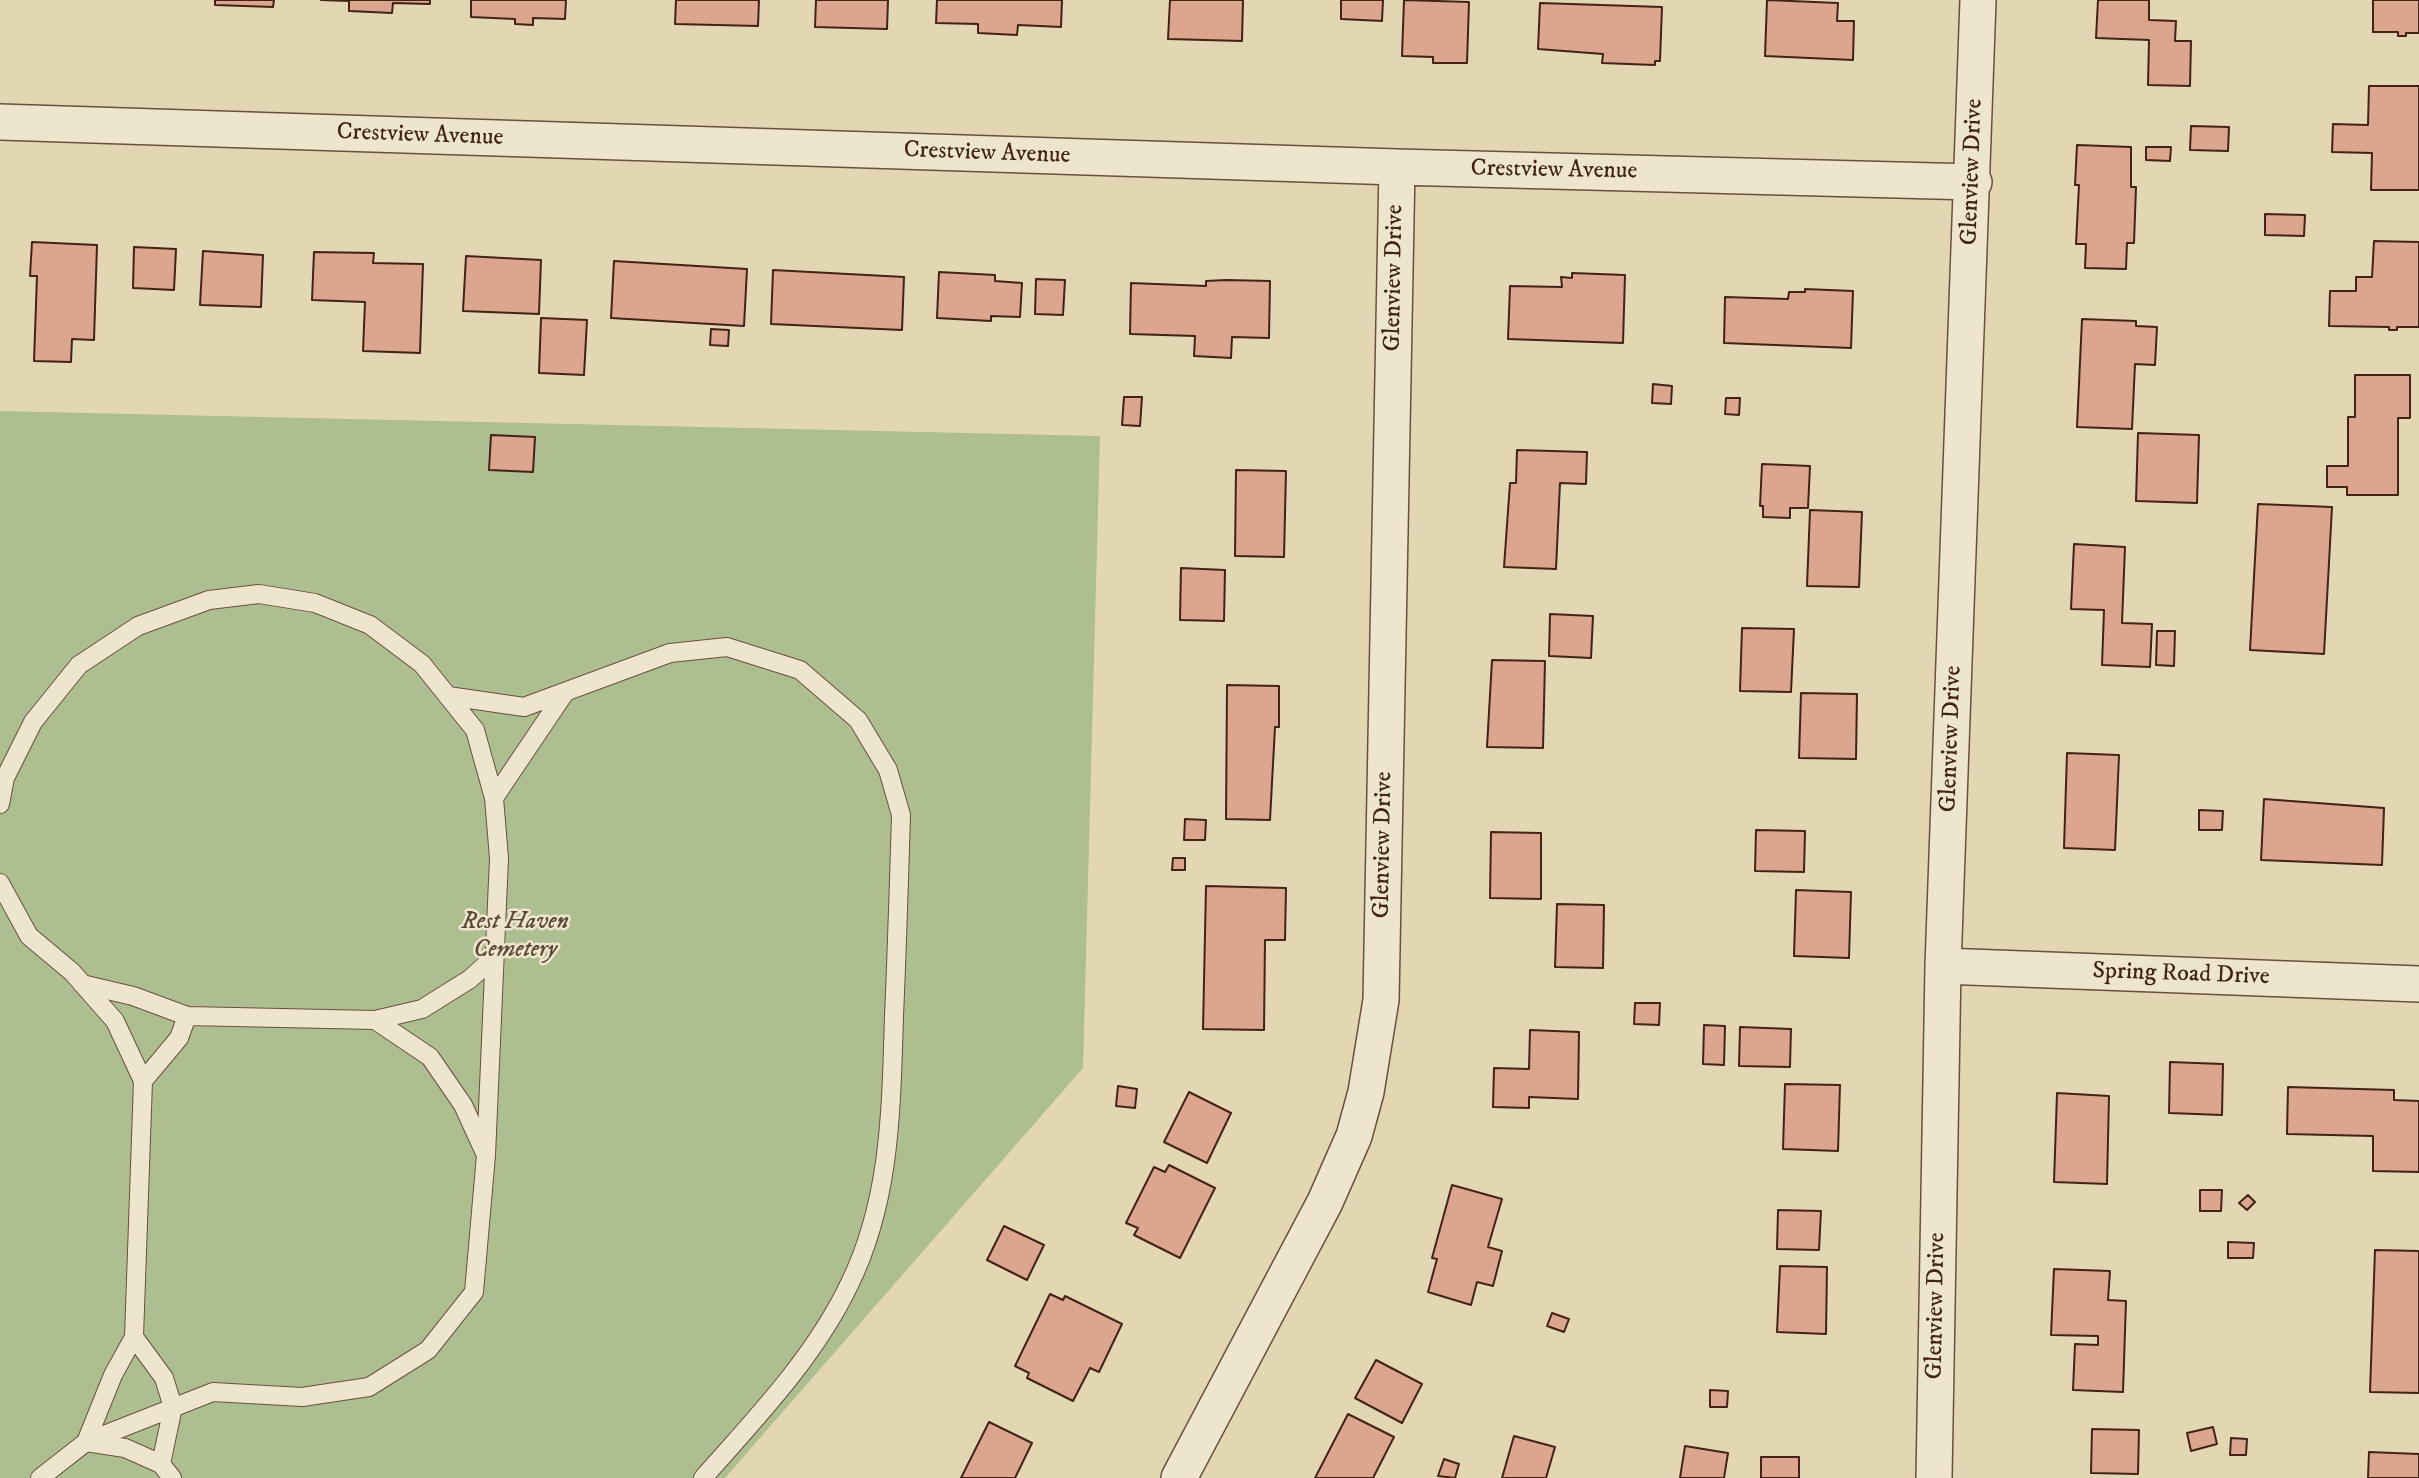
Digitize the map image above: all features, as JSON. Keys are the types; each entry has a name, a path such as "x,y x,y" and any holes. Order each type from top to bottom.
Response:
{"street":[{"name":"Glenview Drive","path":"1934,1478 1942,966 1974,182 1978,0"},
{"name":"Crestview Avenue","path":"0,122 1397,167 1974,182"},
{"name":"Glenview Drive","path":"1178,1478 1325,1202 1354,1136 1376,1044 1381,986 1397,167"},
{"name":"Spring Road Drive","path":"1942,966 2419,984"}],"lane":[{"path":"0,804 5,778 33,722 79,665 138,626 209,600 259,594 315,603 370,625 422,664 475,730 494,798 499,858 486,1156 474,1292 428,1350 369,1387 302,1397 214,1392 86,1442 40,1478"},
{"path":"448,696 524,707 670,653 727,647 800,670 858,720 888,770 901,815 890,1132 880,1203 849,1285 811,1348 774,1398 703,1478"},
{"path":"494,798 564,694"},
{"path":"0,883 29,936 82,984 115,1021 143,1080 134,1337 113,1375 86,1442"},
{"path":"82,984 133,996 187,1016 375,1020 422,1009 470,979 494,957"},
{"path":"143,1080 179,1038 187,1016"},
{"path":"375,1020 430,1057 463,1105 486,1156"},
{"path":"86,1442 125,1448 167,1471 173,1407 164,1378 134,1337"}],"green space":[{"name":"Rest Haven Cemetery","path":"0,411 1100,436 1083,1068 725,1478 0,1478"}],"building":[{"path":"215,0 274,0 273,7 215,5"},
{"path":"321,0 430,0 430,4 393,3 392,13 349,11 349,1"},
{"path":"471,0 566,0 565,19 533,18 533,25 515,24 515,19 471,17"},
{"path":"676,0 759,0 758,26 675,24"},
{"path":"816,0 888,0 887,29 815,27"},
{"path":"937,0 1062,0 1061,27 1018,25 1017,35 978,33 978,24 936,23"},
{"path":"1170,0 1243,0 1242,41 1168,39"},
{"path":"1341,0 1383,0 1382,21 1341,19"},
{"path":"1404,0 1469,2 1467,63 1433,63 1433,57 1402,56"},
{"path":"1767,0 1838,3 1837,21 1854,21 1853,60 1765,56"},
{"path":"2098,0 2149,0 2149,20 2176,21 2175,41 2191,41 2190,86 2148,85 2149,40 2096,38"},
{"path":"2373,0 2419,0 2419,33 2398,36 2398,32 2373,32"},
{"path":"1540,3 1662,7 1660,61 1655,61 1655,65 1602,63 1603,54 1538,49"},
{"path":"2369,86 2419,86 2419,190 2371,190 2372,153 2332,152 2333,124 2368,125"},
{"path":"2191,126 2229,127 2228,151 2190,150"},
{"path":"2077,145 2131,147 2131,187 2136,187 2134,243 2127,243 2126,269 2085,268 2086,244 2076,244 2079,185 2075,185"},
{"path":"2146,147 2171,147 2170,161 2146,160"},
{"path":"2265,214 2305,215 2304,236 2265,235"},
{"path":"2374,241 2419,242 2419,327 2397,327 2397,330 2389,330 2389,327 2329,326 2330,291 2356,291 2356,277 2372,277"},
{"path":"32,242 97,245 94,340 72,339 71,362 34,361 37,276 30,276"},
{"path":"134,247 176,249 174,290 133,288"},
{"path":"203,251 263,255 261,307 200,305"},
{"path":"314,252 374,253 373,263 423,264 420,353 363,351 365,302 312,300"},
{"path":"466,256 541,260 539,314 463,311"},
{"path":"614,261 747,269 744,326 611,318"},
{"path":"773,270 904,277 902,330 771,324"},
{"path":"939,272 995,275 995,281 1022,283 1020,317 991,316 991,321 937,318"},
{"path":"1572,273 1625,275 1623,343 1508,339 1510,286 1562,287 1561,277 1572,278"},
{"path":"1036,279 1065,280 1063,315 1035,314"},
{"path":"1206,281 1270,281 1269,338 1232,337 1231,358 1194,356 1195,336 1130,334 1131,283 1206,286"},
{"path":"1805,289 1853,291 1851,348 1724,343 1725,297 1788,299 1789,292 1805,292"},
{"path":"541,318 587,320 584,375 539,373"},
{"path":"2082,319 2136,321 2136,326 2157,327 2155,365 2135,364 2132,429 2077,427"},
{"path":"711,329 729,330 728,346 710,345"},
{"path":"2355,375 2410,375 2410,418 2398,418 2398,495 2347,495 2347,487 2327,487 2327,466 2348,466 2348,417 2355,417"},
{"path":"1653,384 1672,386 1671,404 1652,403"},
{"path":"1124,397 1142,397 1140,426 1122,425"},
{"path":"1726,398 1740,398 1739,415 1725,414"},
{"path":"2138,433 2199,435 2197,503 2136,501"},
{"path":"491,435 535,437 533,472 489,470"},
{"path":"1517,450 1587,452 1586,484 1560,483 1556,569 1504,567 1510,483 1516,483"},
{"path":"1762,464 1810,466 1808,508 1790,508 1790,518 1763,517 1763,506 1760,506"},
{"path":"1236,470 1286,471 1284,557 1235,556"},
{"path":"2258,504 2332,507 2324,654 2250,650"},
{"path":"1810,510 1862,512 1859,587 1807,586"},
{"path":"2074,544 2125,547 2122,623 2152,624 2150,667 2102,665 2104,610 2071,609"},
{"path":"1181,568 1225,570 1224,621 1180,620"},
{"path":"1550,614 1593,616 1591,658 1549,656"},
{"path":"1742,628 1794,629 1791,692 1740,691"},
{"path":"2157,631 2175,631 2174,666 2156,665"},
{"path":"1492,660 1545,661 1543,748 1487,747"},
{"path":"1227,685 1279,686 1279,727 1275,727 1270,820 1226,819"},
{"path":"1801,693 1857,694 1856,759 1799,758"},
{"path":"2067,753 2119,755 2115,850 2064,848"},
{"path":"2264,799 2384,808 2382,865 2261,860"},
{"path":"2199,810 2223,811 2222,830 2199,830"},
{"path":"1185,819 1206,820 1205,840 1184,840"},
{"path":"1756,830 1805,831 1804,872 1755,871"},
{"path":"1491,832 1541,833 1541,899 1490,898"},
{"path":"1173,858 1185,858 1185,870 1172,870"},
{"path":"1206,886 1286,888 1285,940 1265,940 1264,1030 1203,1029"},
{"path":"1796,890 1851,892 1849,958 1794,956"},
{"path":"1557,904 1604,905 1603,968 1555,967"},
{"path":"1635,1003 1660,1003 1659,1025 1634,1024"},
{"path":"1704,1025 1725,1026 1724,1065 1703,1064"},
{"path":"1740,1027 1791,1029 1790,1067 1739,1066"},
{"path":"1530,1030 1579,1032 1578,1099 1529,1097 1529,1108 1493,1107 1494,1068 1529,1069"},
{"path":"2170,1062 2223,1064 2222,1115 2169,1113"},
{"path":"1785,1084 1840,1085 1838,1151 1783,1149"},
{"path":"1118,1086 1137,1089 1135,1108 1116,1106"},
{"path":"2288,1087 2394,1090 2394,1100 2419,1101 2419,1172 2373,1171 2373,1136 2287,1134"},
{"path":"1189,1092 1231,1113 1207,1163 1164,1142"},
{"path":"2057,1093 2109,1096 2107,1184 2054,1182"},
{"path":"1169,1165 1215,1188 1180,1258 1134,1235 1138,1228 1126,1223 1154,1167 1165,1172"},
{"path":"1452,1185 1502,1199 1488,1247 1502,1251 1493,1286 1477,1282 1471,1305 1428,1292 1437,1259 1432,1258"},
{"path":"2200,1190 2222,1190 2221,1211 2200,1211"},
{"path":"2248,1195 2255,1202 2247,1210 2239,1203"},
{"path":"1778,1210 1821,1211 1819,1250 1777,1249"},
{"path":"1004,1226 1044,1245 1027,1280 987,1260"},
{"path":"2228,1242 2254,1243 2253,1258 2228,1258"},
{"path":"2375,1250 2419,1251 2419,1393 2370,1392"},
{"path":"1780,1266 1827,1267 1826,1334 1777,1332"},
{"path":"2054,1269 2110,1271 2108,1300 2126,1301 2123,1392 2073,1390 2075,1344 2098,1345 2098,1336 2051,1335"},
{"path":"1050,1294 1063,1300 1065,1296 1122,1324 1099,1372 1090,1368 1073,1401 1027,1378 1029,1373 1015,1366"},
{"path":"1552,1313 1569,1319 1564,1332 1547,1326"},
{"path":"1376,1360 1422,1384 1402,1423 1355,1398"},
{"path":"1710,1390 1728,1391 1727,1407 1710,1407"},
{"path":"1348,1414 1394,1437 1373,1478 1315,1478"},
{"path":"989,1422 1032,1443 1015,1478 961,1478"},
{"path":"2213,1427 2217,1444 2191,1451 2187,1433"},
{"path":"2092,1429 2139,1430 2138,1474 2091,1473"},
{"path":"1514,1436 1555,1447 1546,1478 1502,1478"},
{"path":"2231,1438 2247,1439 2246,1455 2230,1455"},
{"path":"1685,1446 1728,1453 1724,1478 1680,1478"},
{"path":"2369,1452 2419,1454 2419,1478 2368,1478"},
{"path":"1761,1457 1799,1457 1799,1478 1761,1478"},
{"path":"1444,1459 1459,1464 1455,1478 1438,1476"}]}
